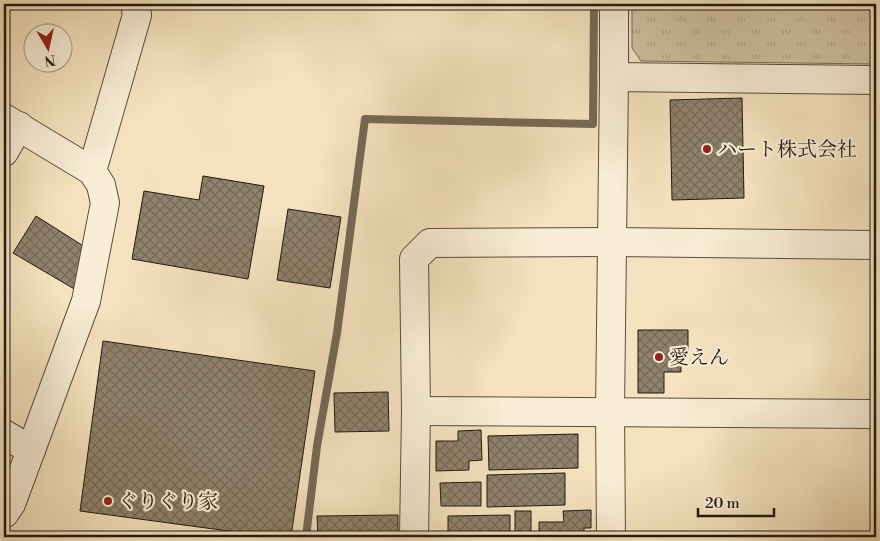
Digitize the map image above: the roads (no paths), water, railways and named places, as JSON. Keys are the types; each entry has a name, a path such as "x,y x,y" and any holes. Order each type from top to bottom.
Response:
{"street":[{"path":"92,171 137,15 135,4"},
{"path":"611,537 610,412 614,4"},
{"path":"614,78 876,80"},
{"path":"4,152 11,122 92,171 101,185 105,203 86,301 11,504 4,514"},
{"path":"414,537 416,411 414,259 430,243 612,242 876,245"},
{"path":"416,411 876,414"},
{"path":"4,434 31,450"}],"waterway":[{"path":"306,537 317,446 337,333 365,119 593,124 594,4"}],"place":[{"name":"ハート株式会社","path":"707,149"},
{"name":"愛えん","path":"659,357"},
{"name":"ぐりぐり家","path":"108,501"}]}
